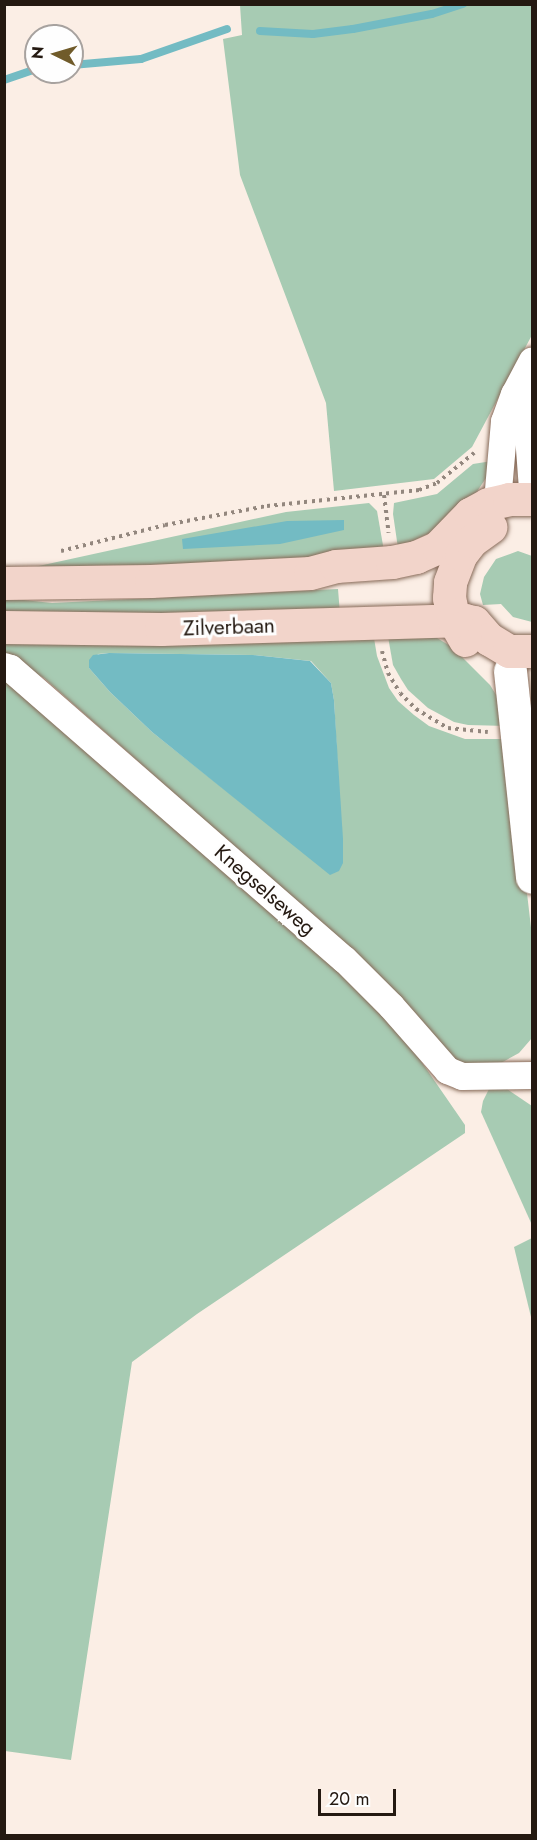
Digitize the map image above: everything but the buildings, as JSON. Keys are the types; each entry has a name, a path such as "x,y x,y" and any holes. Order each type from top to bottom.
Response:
{"main road":[{"path":"4,584 151,581 310,573 336,580 347,580 423,574 471,541 496,513 532,500"},
{"path":"496,513 517,520 532,521"},
{"path":"446,557 449,598 454,621 471,648 488,661 525,665"},
{"name":"Zilverbaan","path":"4,627 161,629 454,621"}],"street":[{"path":"531,364 527,422 532,488"},
{"path":"496,513 504,421 514,394 531,364"},
{"path":"525,665 526,837 532,877"},
{"name":"Knegselseweg","path":"4,666 10,668 344,959 391,1006 447,1070 462,1076 532,1075"}],"path":[{"path":"53,552 165,525 267,506 419,490 436,483 468,461"}],"green space":[{"path":"240,5 532,5 532,335 472,447 434,479 334,491 326,403 240,175 223,39 242,35"},
{"path":"492,461 486,478 476,493 436,530 398,548 393,514 394,503 437,494 473,464"},
{"path":"369,503 377,511 384,551 277,562 34,567 286,512"},
{"path":"518,551 532,556 532,622 513,617 501,604 483,605 480,594 484,577 496,559"},
{"path":"338,589 340,614 5,619 5,598 52,603"},
{"path":"387,631 432,635 452,647 490,685 498,698 507,726 468,725 454,722 428,708 408,690 393,665"},
{"path":"373,632 377,656 389,688 398,701 414,715 429,726 465,739 509,739 532,936 532,1038 519,1053 501,1063 460,1064 443,1052 298,903 44,678 5,655 4,636","holes":["109,653 253,655 311,661 331,683 334,700 343,863 307,855 152,732 110,692 89,668 98,654"]},
{"path":"5,677 322,952 405,1038 465,1125 465,1133 197,1314 132,1362 71,1760 5,1751"},
{"path":"489,1089 507,1089 532,1106 532,1225 481,1112"},
{"path":"532,1238 532,1317 531,1317 514,1247"}],"water":[{"path":"344,520 344,530 280,544 183,549 182,539 287,521"},
{"path":"109,653 253,655 310,661 331,683 334,700 343,839 343,863 339,871 330,875 152,732 110,692 89,668 89,660 93,655"}],"waterway":[{"path":"260,31 313,34 353,29 432,14 463,4"},
{"path":"84,64 141,59 227,29"},
{"path":"4,80 24,73"}]}
